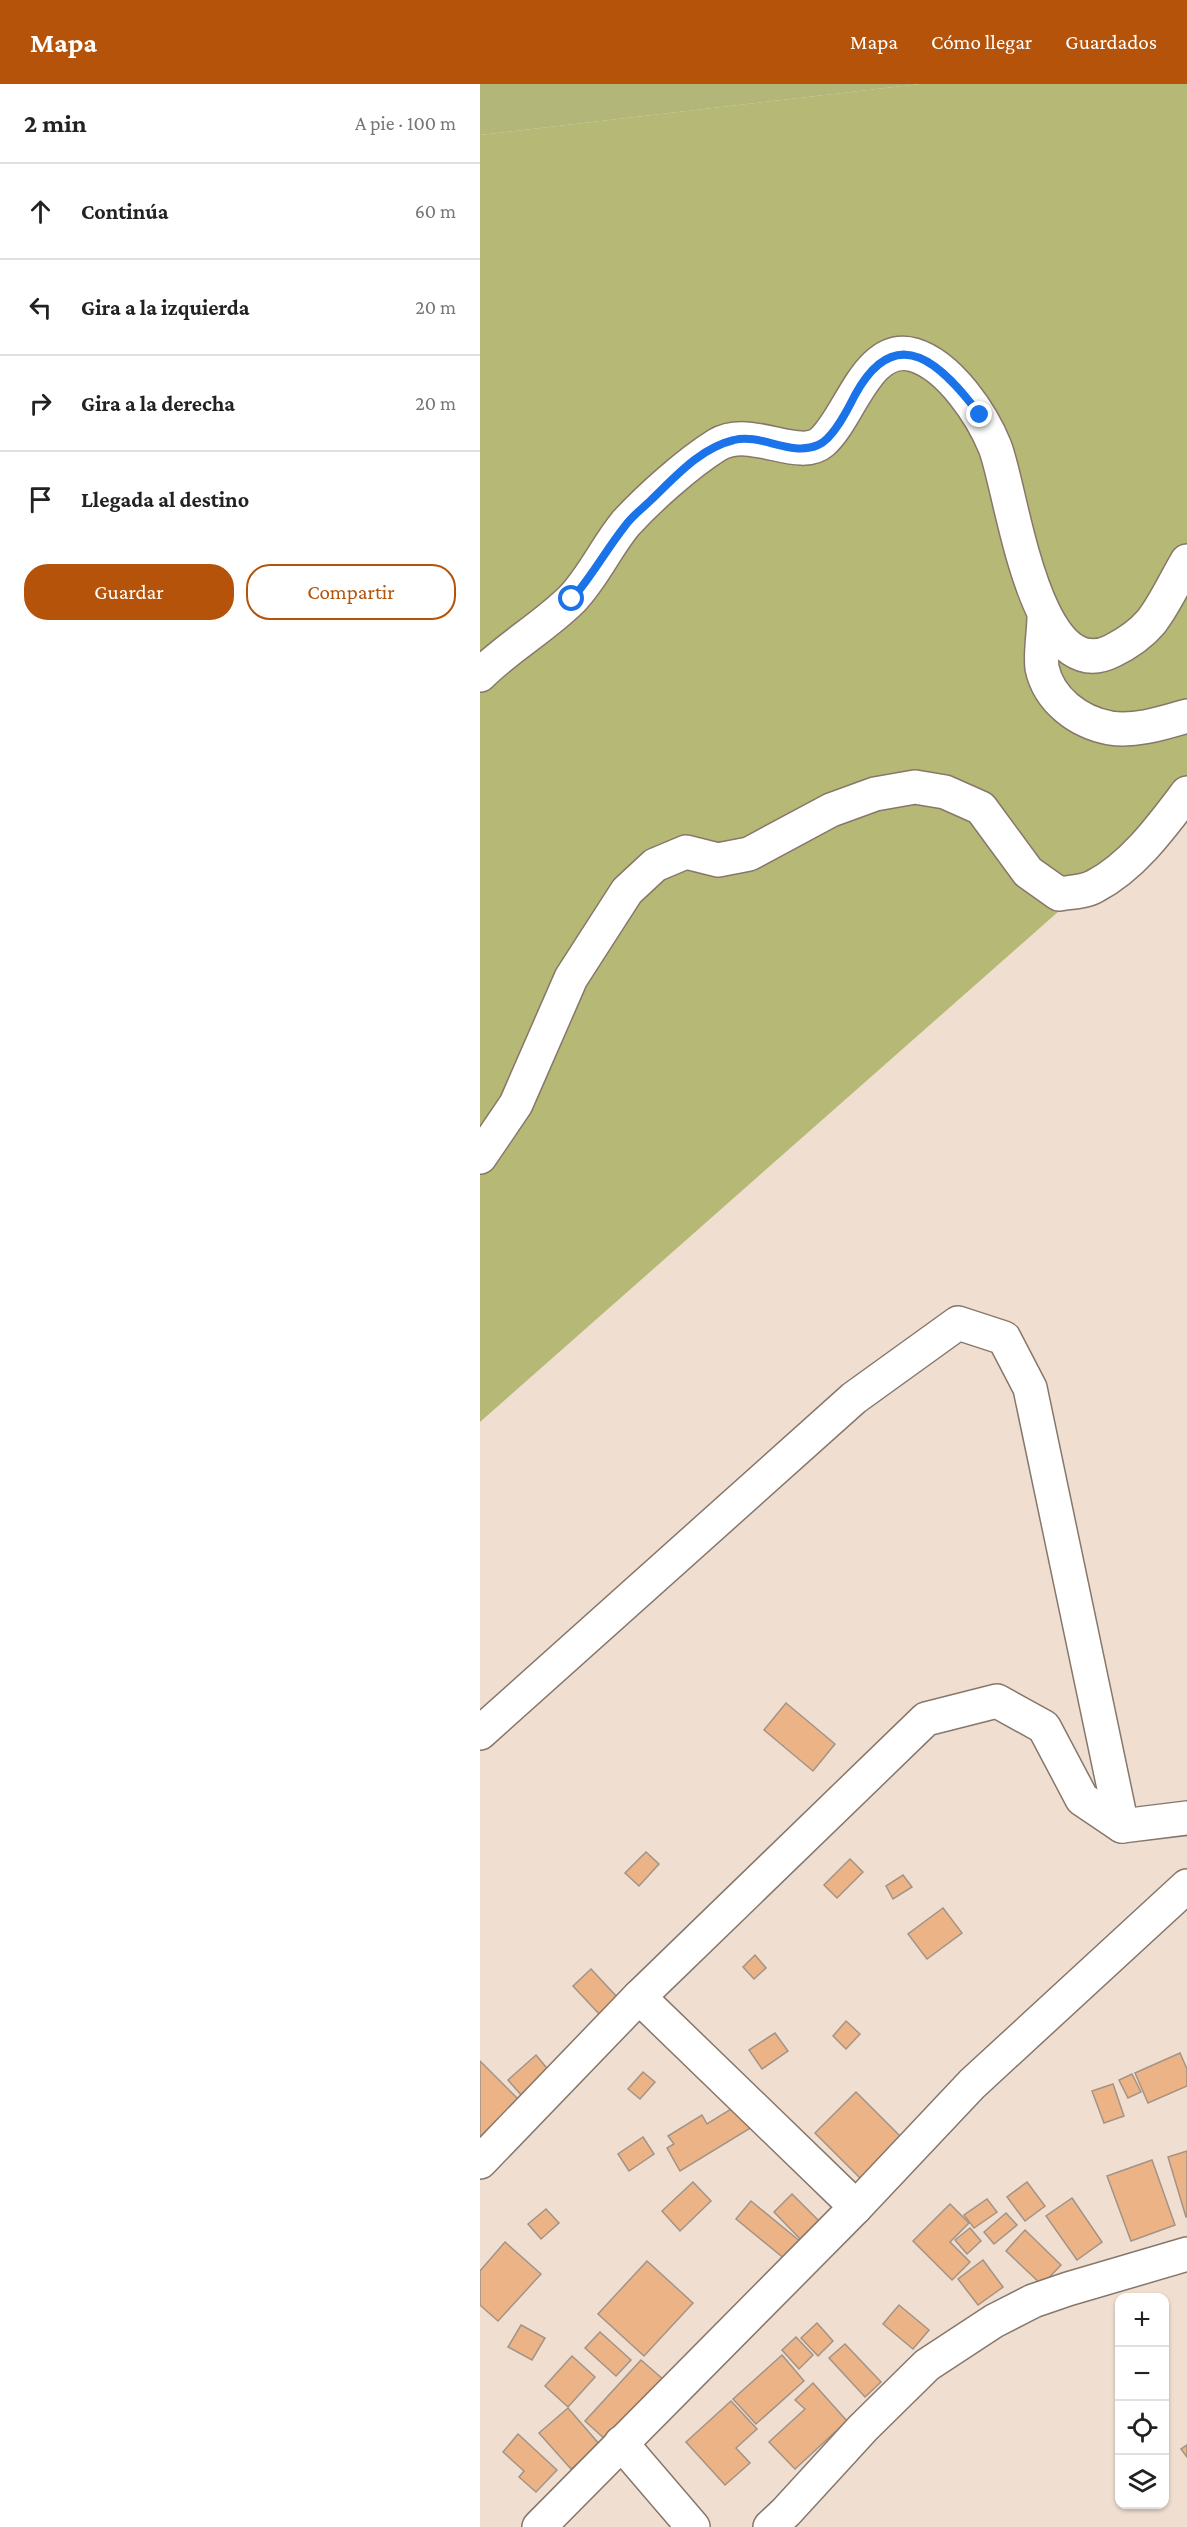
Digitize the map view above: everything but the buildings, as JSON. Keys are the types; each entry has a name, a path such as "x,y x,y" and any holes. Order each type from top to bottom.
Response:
{"street":[{"path":"480,675 572,599 592,576 626,524 690,463 720,443 745,437 801,449 820,445 844,416 857,391 876,365 893,354 914,355 935,367 957,384 980,415 995,449 1027,572 1044,617 1057,636 1075,652 1100,657 1128,643 1150,622 1187,561"},
{"path":"1044,617 1042,666 1049,689 1063,706 1084,719 1111,728 1145,727 1187,716"},
{"path":"480,1157 516,1104 571,978 627,891 655,865 686,852 718,860 749,854 831,810 874,794 915,787 945,792 981,808 1028,872 1059,894 1094,888 1125,865 1166,821 1187,793"},
{"path":"480,1733 854,1398 958,1323 1004,1338 1030,1388 1122,1826"},
{"path":"480,2162 639,1997 926,1719 997,1701 1044,1727 1082,1799 1122,1826 1187,1818"},
{"path":"539,2527 856,2207 972,2084 1187,1886"},
{"path":"639,1997 856,2207"},
{"path":"770,2527 927,2364 994,2321 1034,2301 1187,2254"},
{"path":"621,2443 693,2527"}],"green space":[{"path":"480,84 920,84 480,135"},
{"path":"920,84 1187,84 1187,798 480,1422 480,135"}],"route":[{"path":"572,599 592,576 626,524 690,463 720,443 745,437 801,449 820,445 844,416 857,391 876,365 893,354 914,355 935,367 957,384 980,415"}]}
